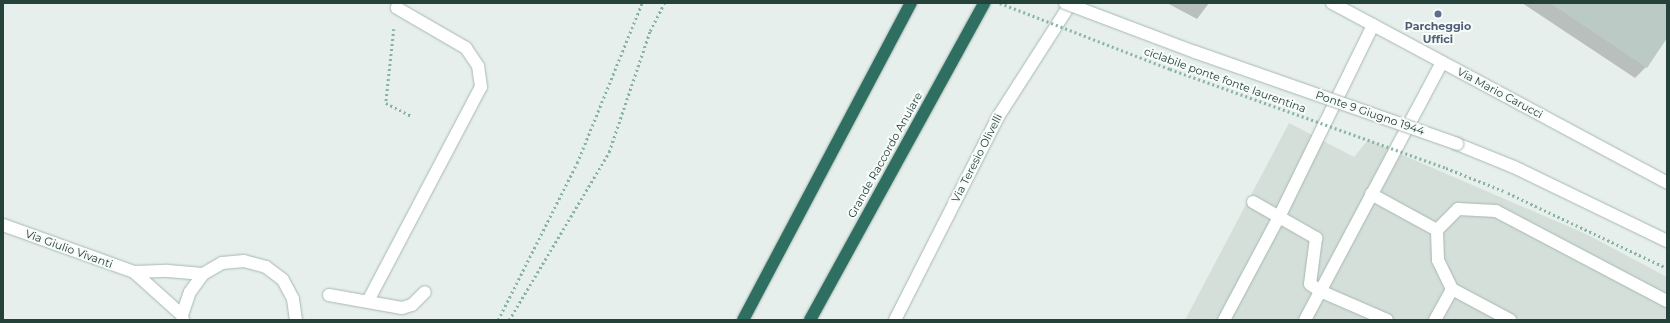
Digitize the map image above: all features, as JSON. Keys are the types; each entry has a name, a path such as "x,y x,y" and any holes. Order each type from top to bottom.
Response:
{"highway":[{"path":"743,320 911,3"},
{"name":"Grande Raccordo Anulare","path":"810,320 984,3"}],"street":[{"name":"Ponte 9 Giugno 1944","path":"1065,3 1195,52 1457,144 1514,167 1667,241"},
{"name":"Via Teresio Olivelli","path":"895,320 998,117 1071,3"},
{"name":"Via Mario Carucci","path":"1332,3 1667,184"},
{"path":"368,301 481,87 481,72 471,53 397,8"},
{"path":"1224,320 1279,217 1373,25"},
{"path":"1306,320 1371,194 1442,62"},
{"path":"1371,194 1437,230"},
{"path":"1253,202 1316,238 1310,284 1320,291 1387,320"},
{"path":"1510,320 1452,288 1438,260 1437,230 1458,209 1496,211 1667,301"},
{"name":"Via Giulio Vivanti","path":"3,225 134,272 168,271 203,274"},
{"path":"183,318 190,292 203,274 222,263 244,261 266,267 283,280 293,299 296,320"},
{"name":"Via Giulio Vivanti","path":"134,272 183,318"},
{"path":"1435,320 1452,288"},
{"path":"329,295 402,308 412,305 425,292"}],"path":[{"path":"498,320 577,163 642,3"},
{"path":"509,320 609,152 650,31 664,3"},
{"name":"ciclabile ponte fonte laurentina","path":"1000,3 1170,69 1446,168 1559,216 1667,268"},
{"path":"395,22 386,103 412,116"}],"shaded area":[{"path":"1289,123 1354,157 1368,140 1586,234 1667,277 1667,320 1185,320"}],"building":[{"path":"1550,3 1667,3 1667,38 1647,68"}],"place":[{"name":"Parcheggio Uffici","path":"1438,14"}]}
